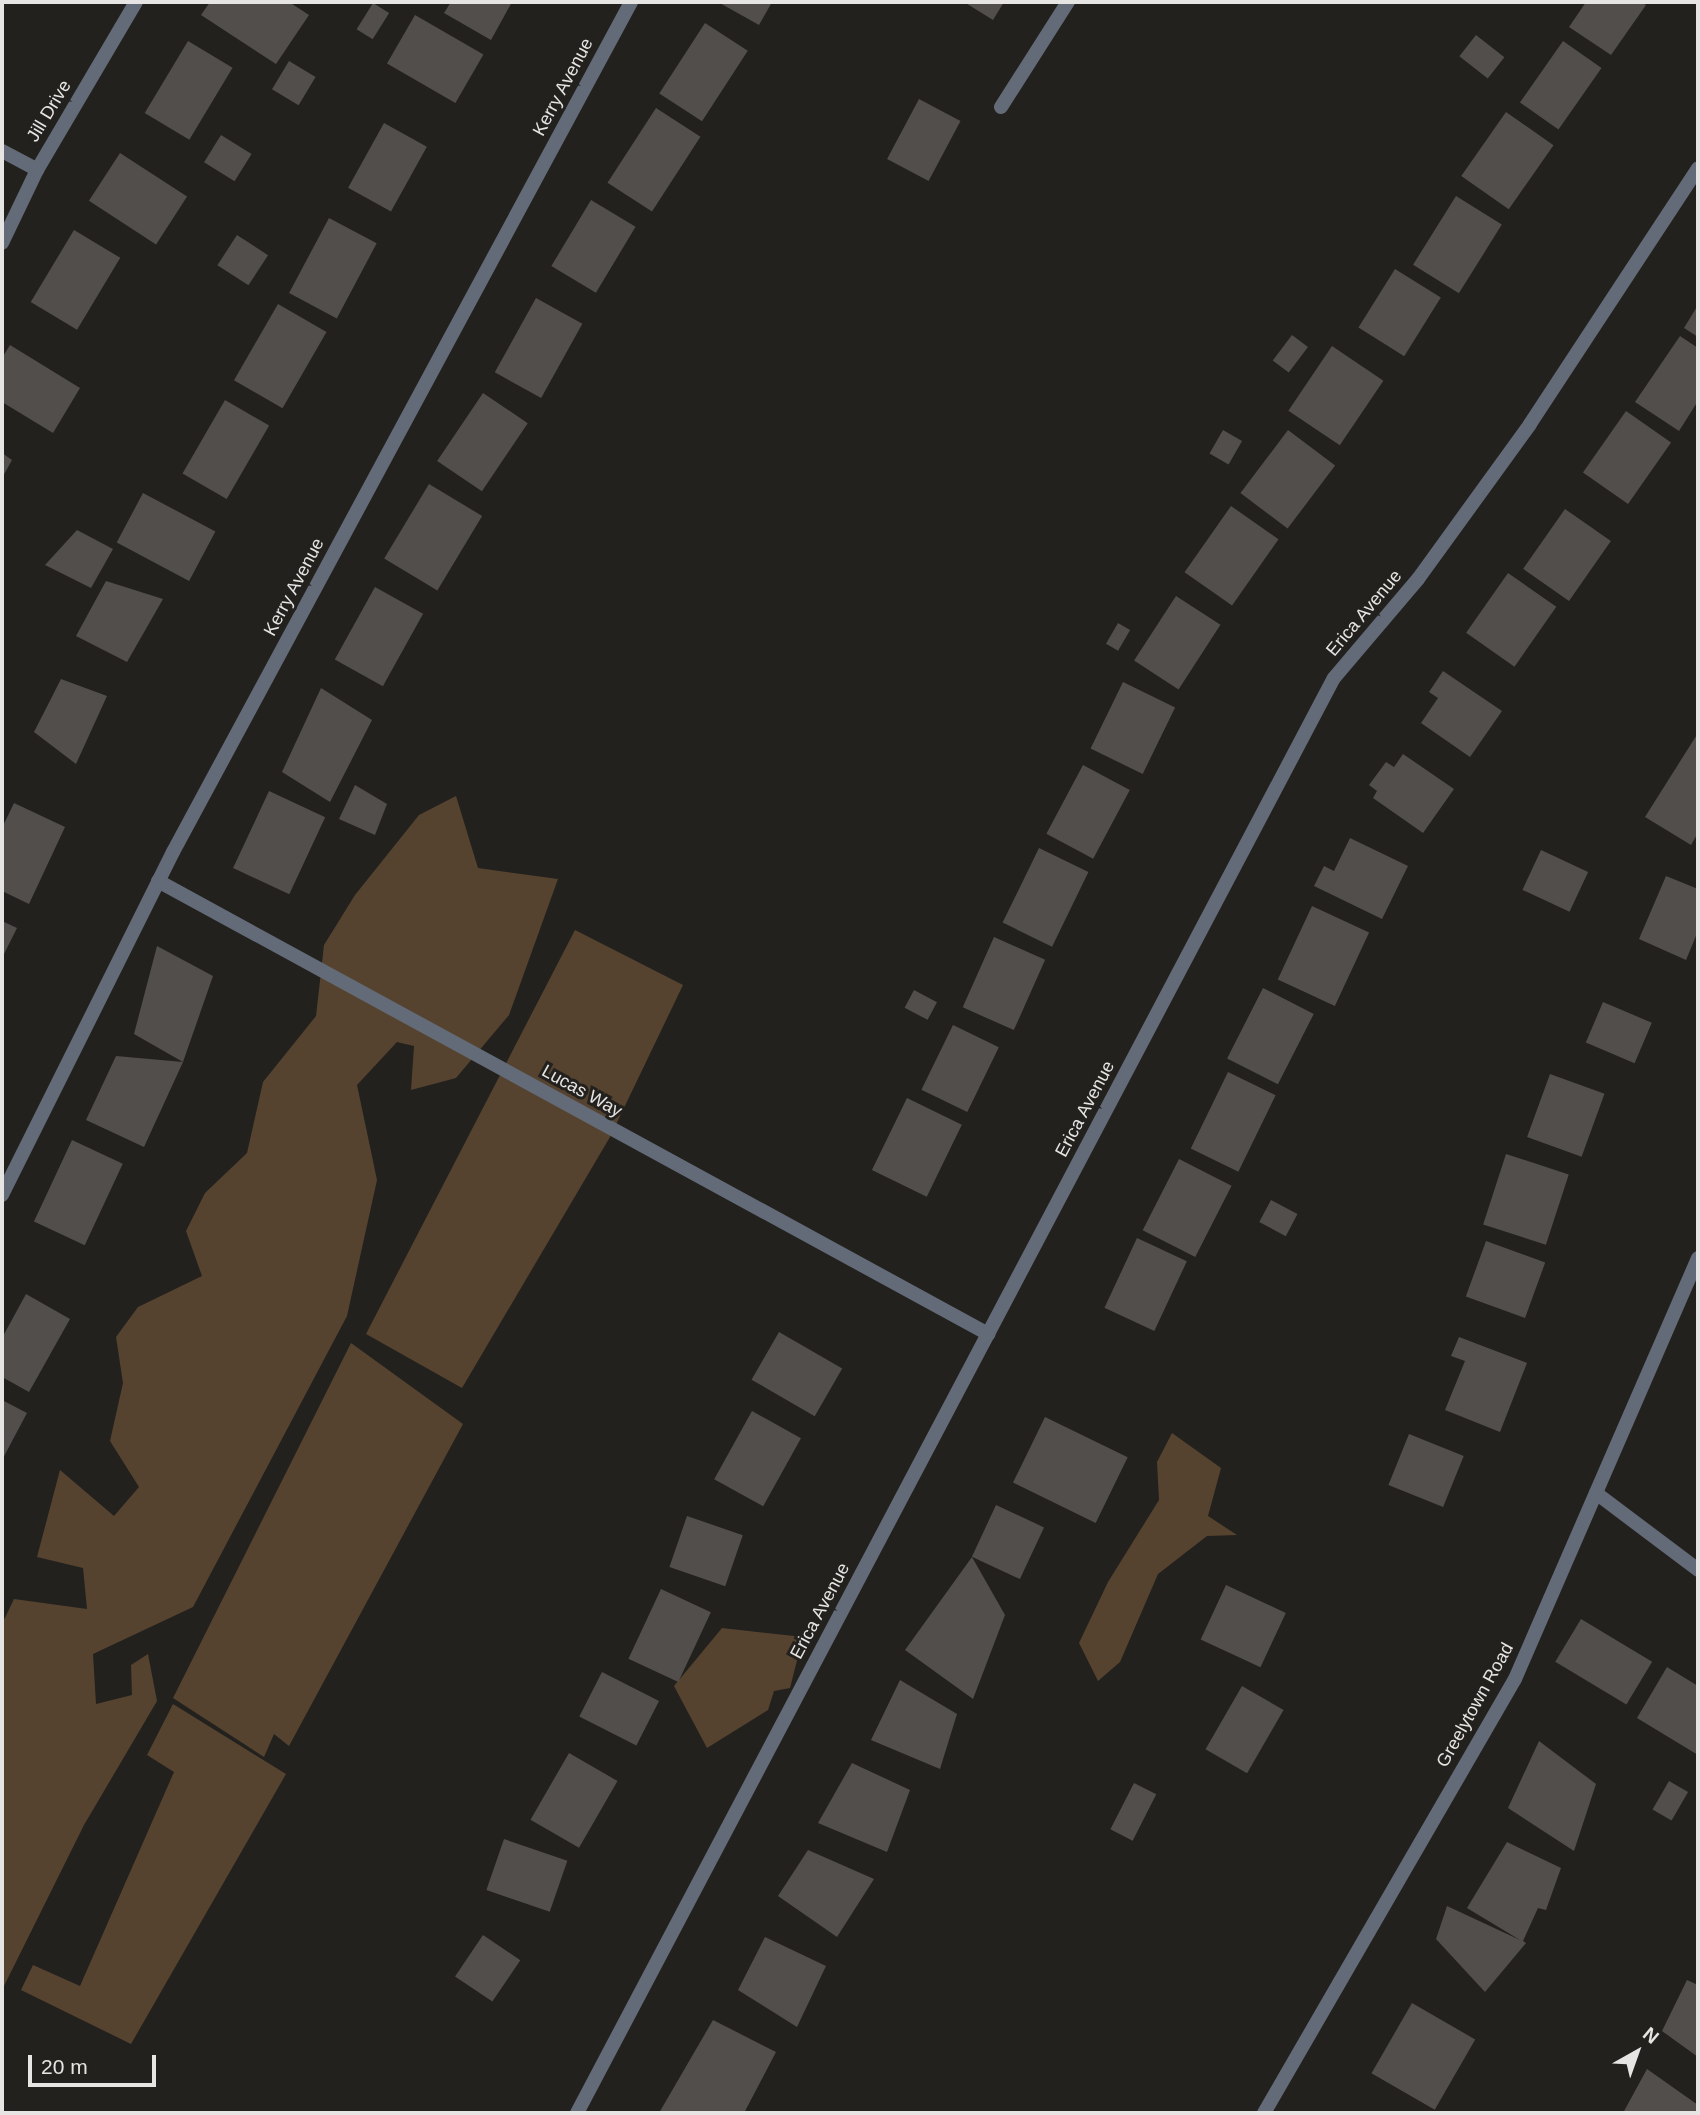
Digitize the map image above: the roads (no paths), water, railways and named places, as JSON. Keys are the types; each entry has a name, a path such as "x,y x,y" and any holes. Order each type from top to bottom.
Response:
{"street":[{"name":"Jill Drive","path":"2,243 37,170 136,2"},
{"name":"Kerry Avenue","path":"2,1195 159,881 631,2"},
{"path":"1001,107 1068,2"},
{"path":"2,150 37,170"},
{"name":"Erica Avenue","path":"577,2113 1334,678 1418,579 1530,424 1698,168"},
{"name":"Lucas Way","path":"159,881 988,1335"},
{"name":"Greelytown Road","path":"1264,2113 1515,1679 1698,1258"},
{"path":"1596,1493 1698,1570"}]}
